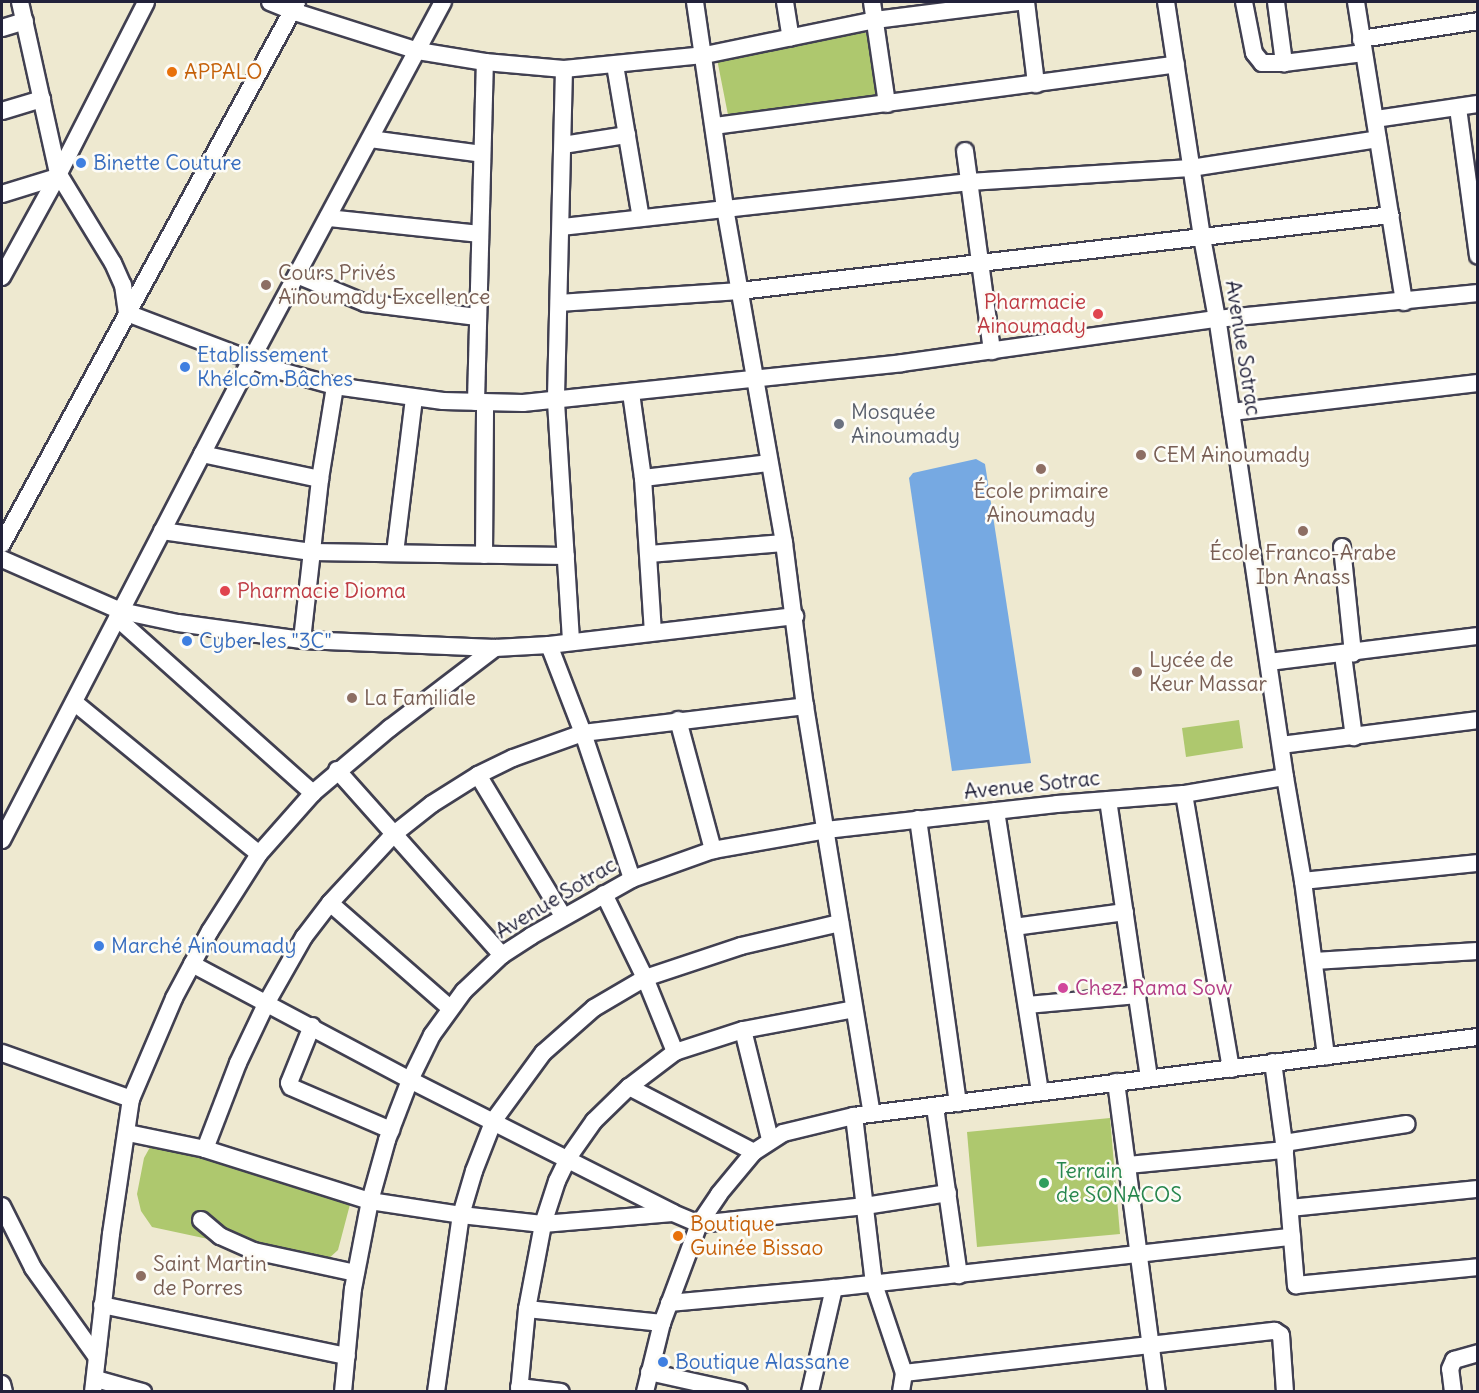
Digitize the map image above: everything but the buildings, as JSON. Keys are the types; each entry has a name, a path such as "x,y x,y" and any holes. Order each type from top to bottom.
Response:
{"street":[{"path":"20,2 58,175 113,263 123,285 127,313"},
{"path":"2,277 58,175 146,2"},
{"path":"270,2 295,7 418,51 485,62 564,69 705,55 960,5 1018,2"},
{"path":"2,840 8,814 74,702 251,360 443,2"},
{"path":"695,2 705,55 725,208 768,463 784,543 806,706 872,1114"},
{"path":"784,2 791,38"},
{"path":"872,2 887,104"},
{"path":"1026,2 1036,84"},
{"name":"Avenue Sotrac","path":"343,1392 356,1273 370,1201 391,1130 410,1080 432,1035 450,1008 502,955 563,916 632,879 713,849 826,830 996,811 1184,794 1285,777 1217,319 1166,2"},
{"path":"1244,2 1256,57 1262,63 1284,63 1478,21"},
{"path":"1276,2 1284,63"},
{"path":"1356,2 1404,302"},
{"path":"2,544 295,7"},
{"path":"2,28 25,21"},
{"path":"484,555 477,317 485,62"},
{"path":"714,126 1176,64"},
{"path":"615,65 641,218"},
{"path":"564,69 556,402 571,642"},
{"path":"2,111 42,99"},
{"path":"1376,119 1478,104"},
{"path":"1458,108 1478,256"},
{"path":"563,145 627,135"},
{"path":"562,227 969,182 1191,168 1378,139"},
{"path":"370,140 482,154"},
{"path":"965,151 992,351"},
{"path":"2,194 58,175"},
{"path":"559,303 740,291 980,265 1391,215"},
{"path":"328,219 480,234"},
{"path":"297,275 365,303 477,317"},
{"path":"127,313 251,360 335,386 414,398 480,402 556,402 992,351 1217,319 1478,293"},
{"path":"1231,412 1478,383"},
{"path":"302,640 320,479 335,386"},
{"path":"631,393 643,478 653,631"},
{"path":"395,554 414,398"},
{"path":"202,454 320,479"},
{"path":"643,478 768,463"},
{"path":"162,531 312,552 566,556"},
{"path":"649,554 784,543"},
{"path":"1342,547 1354,737"},
{"path":"2,558 119,615 313,793"},
{"path":"119,615 302,640 495,648 549,645 795,616"},
{"path":"1269,662 1348,654 1478,636"},
{"path":"549,645 583,733 632,879"},
{"path":"143,1392 95,1385 96,1356 131,1099 174,998 229,898 259,854 313,793 337,770 495,648"},
{"path":"74,702 259,854"},
{"path":"205,1149 238,1063 267,1002 304,937 330,903 394,834 432,804 478,775 513,758 583,733 806,706"},
{"path":"678,720 713,849"},
{"path":"1281,745 1478,720"},
{"path":"337,770 502,955"},
{"path":"478,775 563,916"},
{"path":"1285,777 1303,882 1326,1056"},
{"path":"1184,794 1231,1069"},
{"path":"1108,800 1149,1078"},
{"path":"996,811 1040,1092"},
{"path":"918,819 957,1103"},
{"path":"1303,882 1478,863"},
{"path":"604,894 645,978 675,1052"},
{"path":"330,903 450,1008"},
{"path":"1014,927 1125,912"},
{"path":"436,1392 460,1215 483,1144 494,1120 524,1077 563,1032 594,1008 645,978 741,946 840,923"},
{"path":"1314,961 1478,951"},
{"path":"192,964 410,1080 699,1224 865,1206 948,1192"},
{"path":"1027,1005 1138,995"},
{"path":"561,1392 519,1389 527,1309 543,1224 557,1181 568,1158 594,1121 629,1087 675,1052 743,1030 854,1009"},
{"path":"312,1026 289,1083 291,1088 391,1130"},
{"path":"743,1030 771,1139"},
{"path":"645,1392 662,1323 699,1224 719,1194 754,1152 771,1139 803,1126 854,1116 1478,1037"},
{"path":"2,1053 131,1099"},
{"path":"1273,1062 1284,1147 1296,1285 1478,1267"},
{"path":"1116,1082 1157,1392"},
{"path":"629,1087 754,1152"},
{"path":"935,1107 959,1275"},
{"path":"854,1116 873,1284 904,1373 901,1392"},
{"path":"1128,1165 1284,1147 1407,1124"},
{"path":"128,1133 205,1149 370,1201 460,1215 543,1224 673,1213"},
{"path":"1290,1209 1478,1189"},
{"path":"2,1206 33,1268 96,1356"},
{"path":"201,1220 220,1236 254,1251 356,1273"},
{"path":"669,1303 959,1275 1292,1237"},
{"path":"810,1392 834,1288"},
{"path":"102,1305 347,1356"},
{"path":"527,1309 662,1323"},
{"path":"904,1373 1151,1343 1275,1331 1281,1335 1285,1392"},
{"path":"1453,1392 1450,1369 1454,1360 1478,1353"},
{"path":"649,1372 740,1392"},
{"path":"2,1384 4,1392"}],"green space":[{"path":"857,30 868,34 875,61 875,97 729,120 717,59 809,43"},
{"path":"1239,720 1243,748 1186,757 1182,728"},
{"name":"Terrain de SONACOS","path":"1110,1118 1120,1234 977,1247 967,1132"},
{"path":"154,1140 280,1180 295,1188 353,1193 338,1250 326,1261 316,1262 152,1227 141,1211 137,1194 144,1158"}],"water":[{"path":"976,459 985,464 1031,763 952,771 909,478 913,473"}],"place":[{"name":"APPALO","path":"172,72"},
{"name":"Binette Couture","path":"81,163"},
{"name":"Cours Privés Aïnoumady Excellence","path":"266,285"},
{"name":"Pharmacie Ainoumady","path":"1098,314"},
{"name":"Etablissement Khélcom Bâches","path":"185,367"},
{"name":"Mosquée Ainoumady","path":"839,424"},
{"name":"CEM Ainoumady","path":"1141,455"},
{"name":"École primaire Ainoumady","path":"1041,469"},
{"name":"École Franco-Arabe Ibn Anass","path":"1303,531"},
{"name":"Pharmacie Dioma","path":"225,591"},
{"name":"Cyber les \"3C\"","path":"187,641"},
{"name":"Lycée de Keur Massar","path":"1137,672"},
{"name":"La Familiale","path":"352,698"},
{"name":"Marché Ainoumady","path":"99,946"},
{"name":"Chez. Rama Sow","path":"1063,988"},
{"name":"Terrain de SONACOS","path":"1044,1183"},
{"name":"Boutique Guinée Bissao","path":"678,1236"},
{"name":"Saint Martin de Porres","path":"141,1276"},
{"name":"Boutique Alassane","path":"663,1362"}]}
